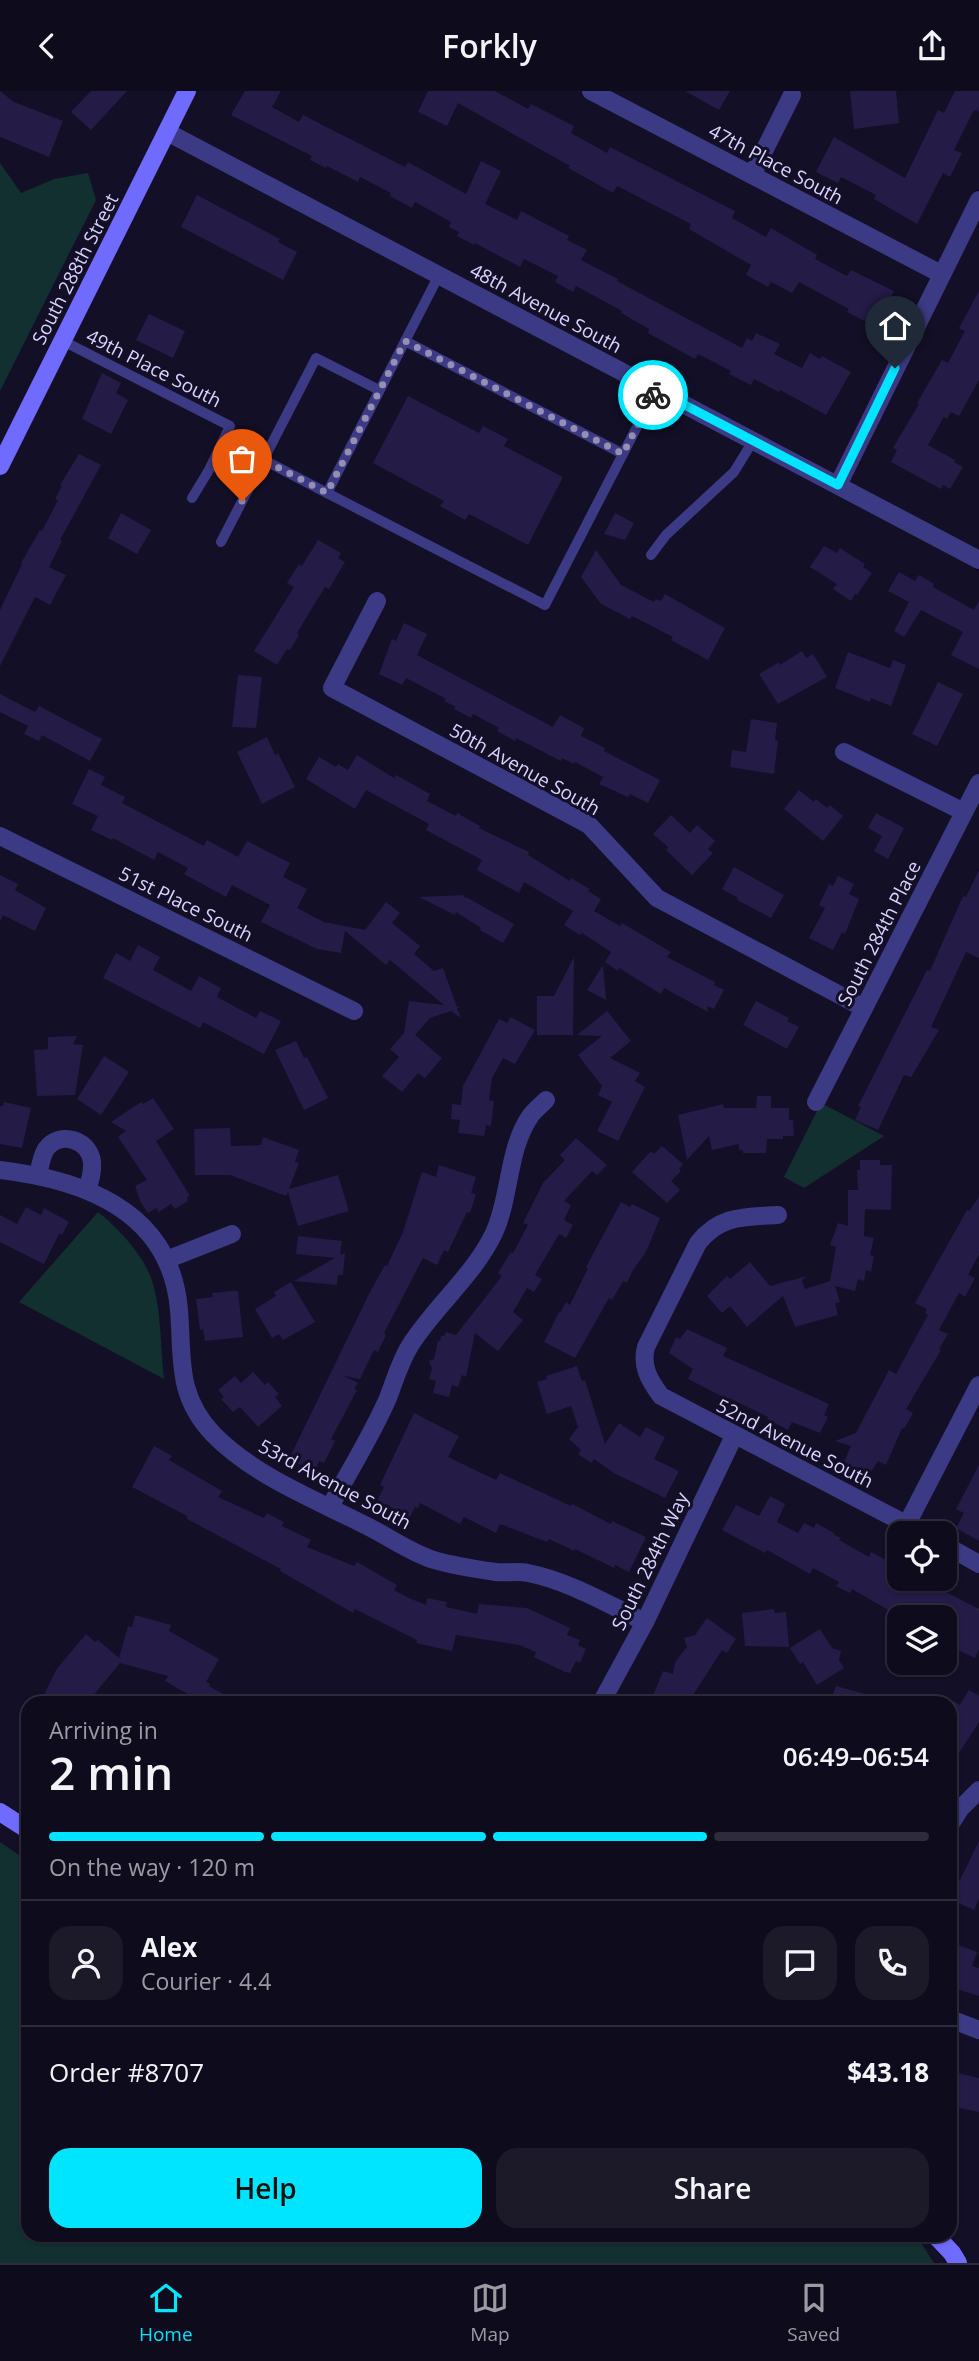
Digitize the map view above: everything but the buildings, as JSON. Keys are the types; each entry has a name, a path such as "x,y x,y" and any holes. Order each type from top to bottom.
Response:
{"main road":[{"name":"South 288th Street","path":"0,466 187,91"},
{"path":"0,1812 21,1826"},
{"path":"942,2242 958,2263"}],"street":[{"name":"47th Place South","path":"591,91 941,274"},
{"path":"752,175 792,95"},
{"name":"48th Avenue South","path":"167,132 979,560"},
{"path":"838,485 979,200"},
{"name":"50th Avenue South","path":"377,601 332,688 589,825 657,898 864,1008"},
{"path":"844,752 964,811"},
{"name":"South 284th Place","path":"816,1102 979,783"},
{"name":"51st Place South","path":"0,836 354,1011"},
{"path":"330,1507 387,1399 409,1347 426,1321 480,1258 494,1233 506,1202 516,1152 524,1129 531,1115 546,1100"},
{"path":"38,1176 45,1150 52,1143 72,1139 89,1150 92,1159 87,1190"},
{"name":"53rd Avenue South","path":"0,1170 38,1176 87,1190 121,1207 149,1233 166,1260 177,1296 183,1383 192,1408 214,1434 243,1458 276,1479 431,1559 466,1568 527,1573 571,1587 645,1622"},
{"name":"52nd Avenue South","path":"778,1215 737,1217 708,1230 698,1243 646,1346 643,1361 652,1384 661,1396 901,1521"},
{"path":"166,1260 232,1234"},
{"path":"909,1521 979,1385"},
{"name":"South 284th Way","path":"605,1696 645,1622 734,1436"},
{"path":"957,1552 979,1564"},
{"path":"957,1814 979,1790"},
{"path":"957,2022 979,2030"}],"lane":[{"path":"327,493 439,275"},
{"name":"49th Place South","path":"62,341 230,426 192,498"},
{"path":"405,341 623,454"},
{"path":"221,542 316,358 380,390"},
{"path":"264,460 545,605 656,390"},
{"path":"651,555 666,535 733,472 753,441"}],"green space":[{"path":"0,163 21,193 54,179 88,173 96,200 0,391"},
{"path":"821,1103 884,1136 804,1188 784,1177"},
{"path":"98,1212 128,1241 150,1275 159,1313 164,1379 19,1302"},
{"path":"0,1842 21,1856 21,2242 920,2242 934,2263 0,2263"}],"way so far":[{"path":"242,501 264,460 327,493 405,341 623,454 653,395"}],"route":[{"path":"653,395 656,390 838,485 895,368"}]}
